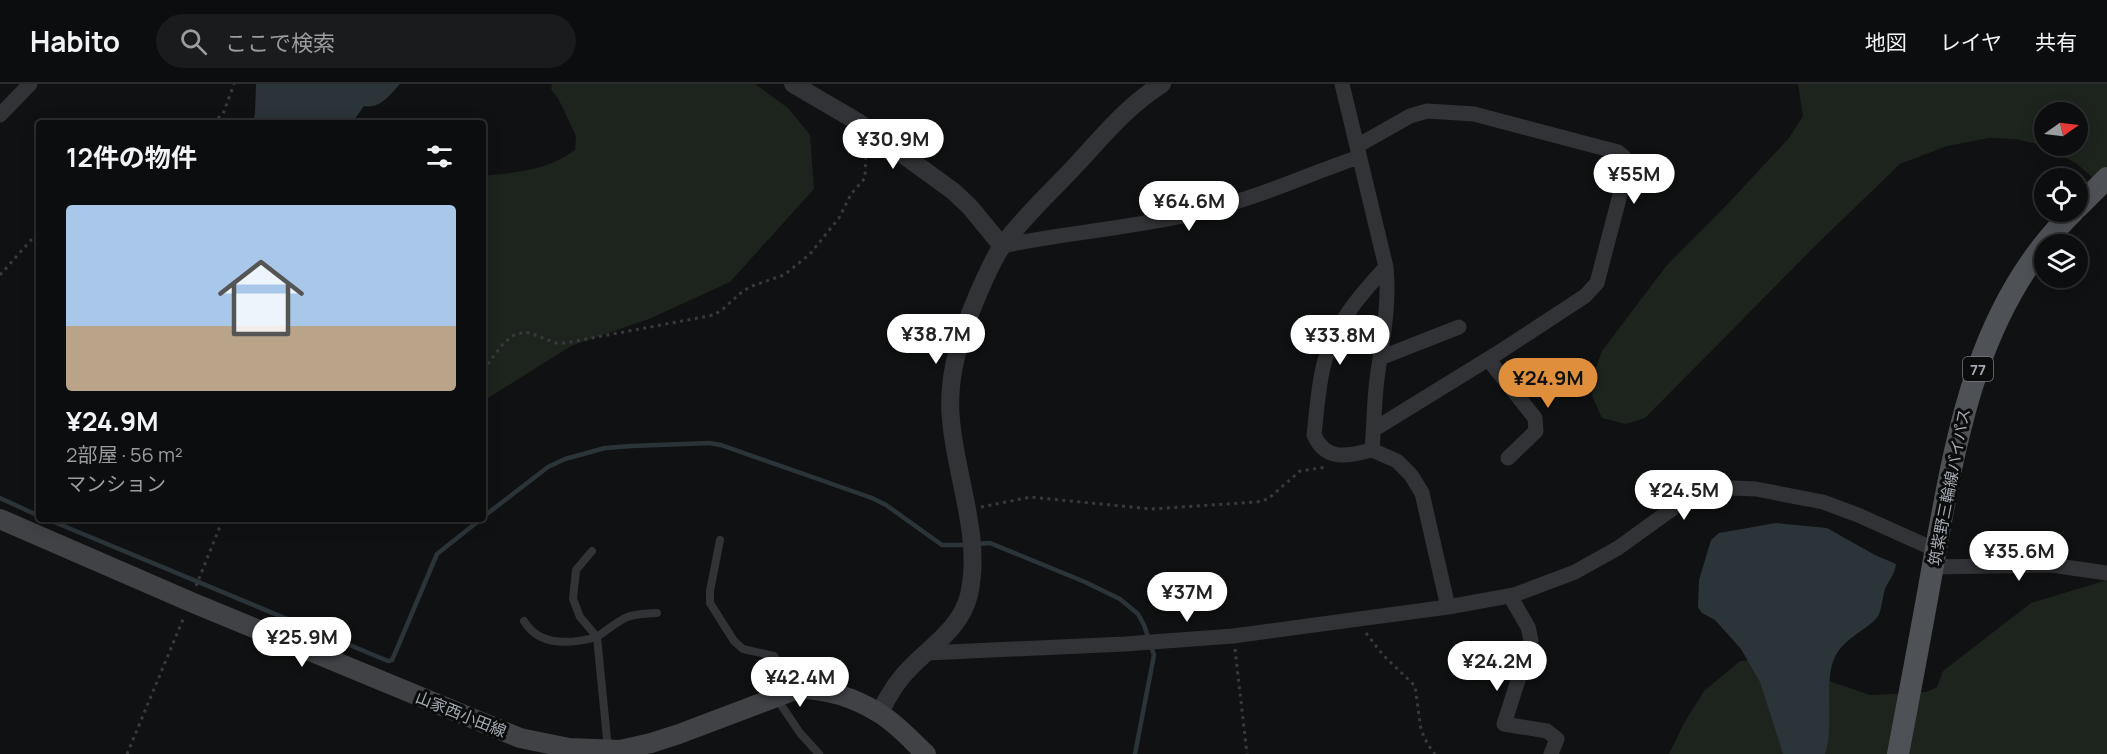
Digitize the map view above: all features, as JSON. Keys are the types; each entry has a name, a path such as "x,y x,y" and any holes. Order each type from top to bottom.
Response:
{"main road":[{"path":"2088,197 2107,178"},
{"name":"筑紫野三輪線バイパス","path":"1898,754 1952,459 1968,395 1992,330 2014,287 2063,222"},
{"name":"山家西小田線","path":"0,519 191,602 520,738 569,748 620,750 651,743 798,689 818,689 880,713 926,754"}],"street":[{"path":"0,115 30,84"},
{"path":"793,84 867,129 952,191 970,207 1002,246"},
{"path":"880,713 893,687 954,626 968,598 972,566 967,512 951,420 951,380 957,351 971,311 1002,246 1135,102 1162,84"},
{"path":"1342,84 1386,267 1388,289 1372,450"},
{"path":"1002,246 1033,239 1160,221 1202,212 1257,195 1358,151 1410,116 1427,111 1474,114 1618,152 1624,157 1628,164 1597,283 1585,296 1373,430"},
{"path":"1386,267 1345,314 1333,337 1321,377 1314,435 1318,444 1331,454 1372,450 1397,461 1411,475 1422,493 1448,607"},
{"path":"1380,358 1459,327"},
{"path":"1488,359 1534,418 1536,431 1508,459"},
{"path":"927,653 1115,645 1233,636 1448,607 1510,596 1575,572 1617,548 1679,504 1696,497 1733,488 1756,489 1823,502 1858,515 1934,559 2051,566 2107,573"},
{"path":"1510,596 1528,627 1530,640 1504,724 1547,731 1557,739 1551,754"}],"lane":[{"path":"720,540 710,591 710,603 742,649 774,656 785,671 782,695 800,734 819,754"},
{"path":"592,551 576,570 573,599 580,617 597,637 609,749"},
{"path":"524,621 529,629 549,641 580,642 597,637 622,617 657,613"}],"path":[{"path":"216,120 223,114 234,84"},
{"path":"486,366 502,344 512,336 524,332 556,344 700,319 714,315 752,286 784,275 810,254 825,238 839,218 851,194 866,178 867,129"},
{"path":"0,275 36,234"},
{"path":"967,512 1031,496 1151,509 1257,502 1268,499 1300,471 1327,467 1347,460 1355,453"},
{"path":"127,754 222,522"},
{"path":"1361,619 1365,633 1383,655 1415,686 1421,730 1435,754"},
{"path":"1233,636 1247,754"}],"shaded area":[{"path":"256,84 400,84 380,103 364,106 354,120 254,120"},
{"path":"552,84 755,84 788,108 810,135 814,189 730,282 649,319 571,346 486,399 486,176 520,172 542,166 575,150 576,136 559,100 551,89"},
{"path":"1798,84 2107,84 2107,190 2088,174 2088,168 2082,168 2062,156 2088,156 2088,102 2034,102 2034,144 2016,139 1989,138 1947,146 1900,164 1816,245 1645,418 1626,424 1602,418 1592,396 1595,370 1602,351 1667,265 1789,138 1803,116"},
{"path":"1776,523 1827,528 1896,564 1885,589 1877,617 1848,641 1835,657 1830,678 1829,730 1825,754 1783,754 1760,682 1741,649 1715,620 1702,613 1698,607 1699,580 1711,540 1719,533"},
{"path":"2107,580 2107,754 1669,754 1684,723 1704,691 1740,661 1776,658 1829,681 1870,695 1926,692 1937,687 1943,671 2031,603"}],"waterway":[{"path":"486,515 548,467 565,459 605,448 709,443 721,445 872,498 886,505 942,545 968,545"},
{"path":"0,498 36,515"},
{"path":"54,522 388,661 392,660 437,554 477,522"},
{"path":"976,544 990,543 1085,582 1120,599 1138,614 1154,655 1135,754"}]}
